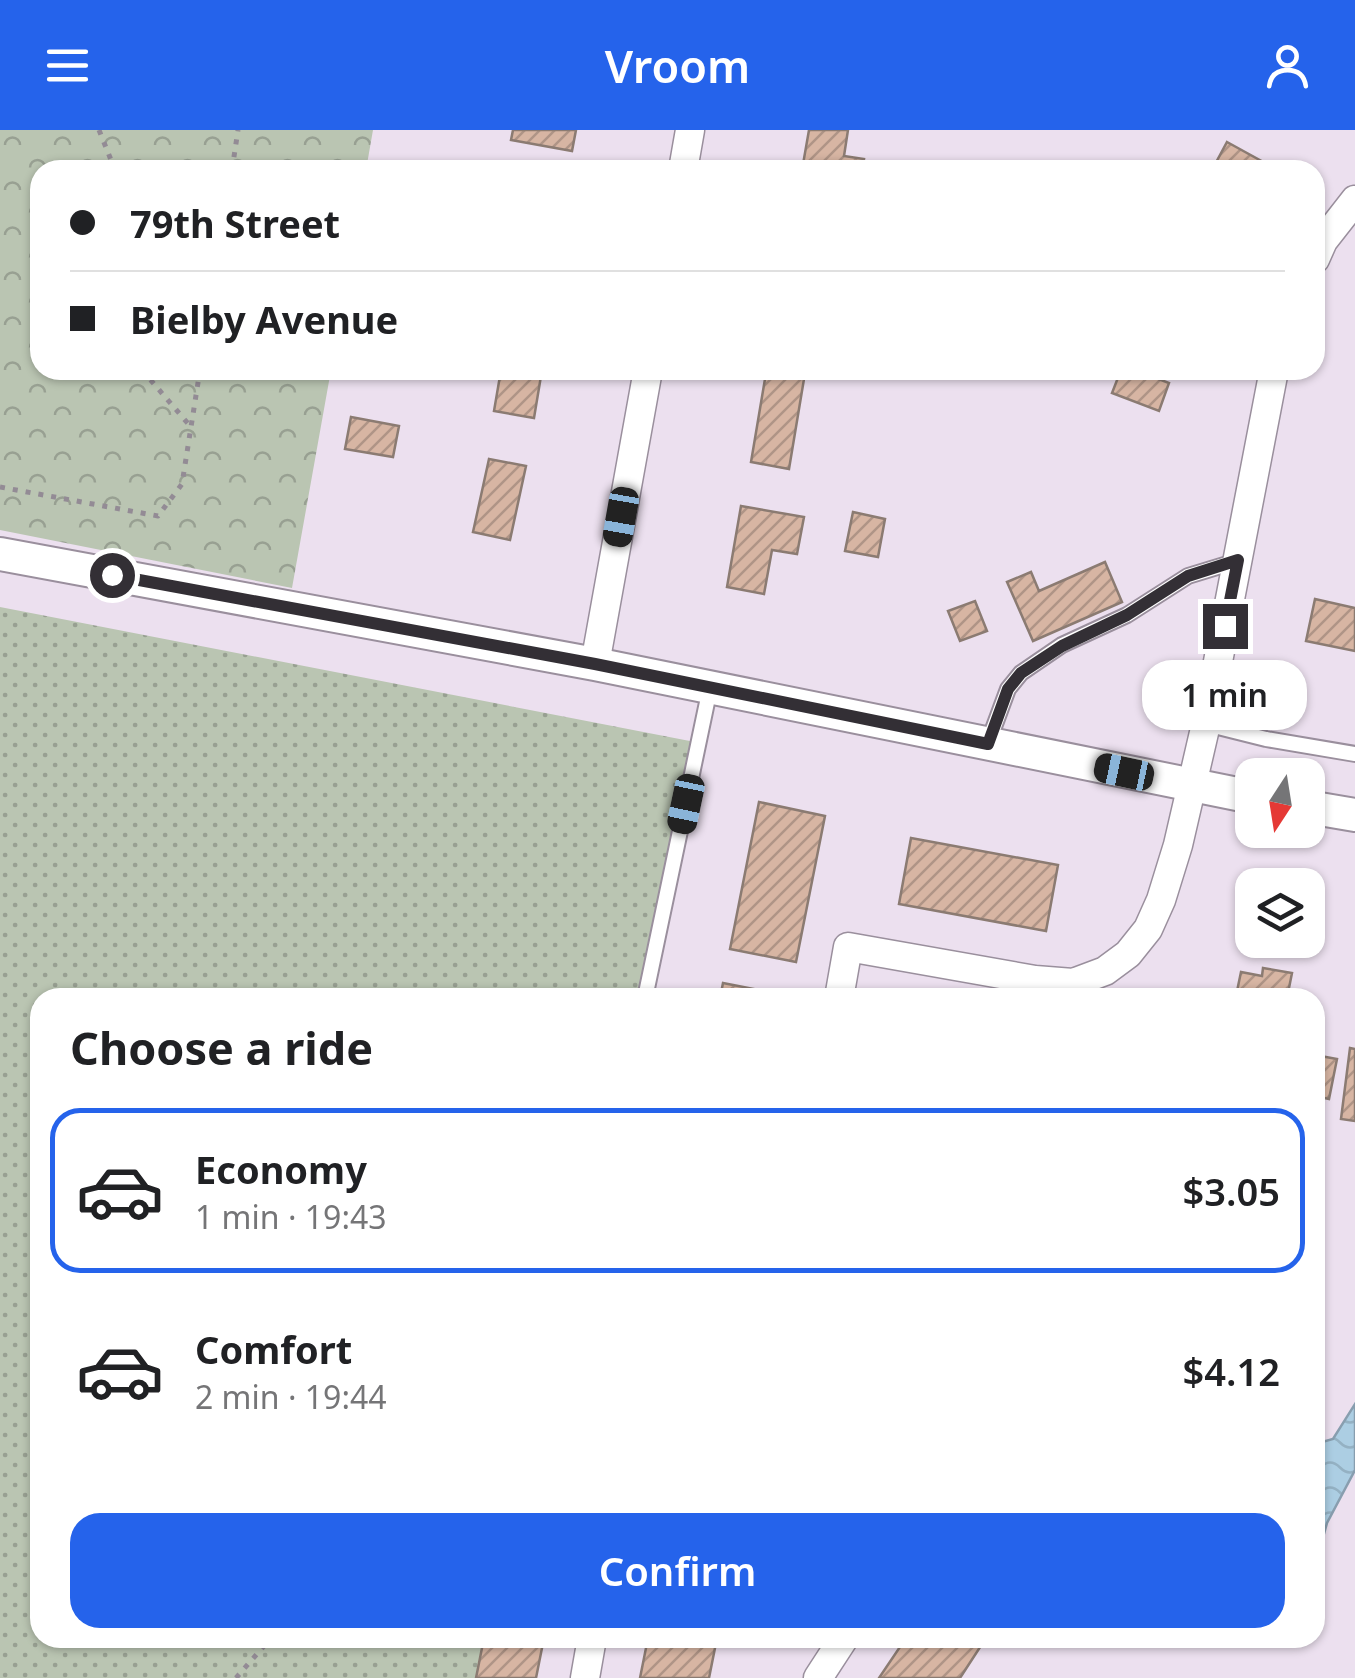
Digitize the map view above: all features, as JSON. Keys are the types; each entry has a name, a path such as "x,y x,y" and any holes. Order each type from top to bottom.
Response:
{"street":[{"path":"685,160 690,130"},
{"path":"1325,238 1355,200"},
{"path":"595,664 646,380"},
{"path":"1039,988 1105,971 1128,954 1148,928 1161,900 1206,724 1272,380"},
{"path":"0,554 595,664 1235,794"},
{"path":"1325,810 1355,815"},
{"path":"841,988 848,947 1029,988"},
{"path":"585,1678 590,1648"},
{"path":"818,1678 838,1648"}],"lane":[{"path":"988,744 1008,689 1021,673 1062,646 1127,615 1188,576 1238,560"},
{"path":"648,988 710,688"},
{"path":"1206,724 1355,754"}],"path":[{"path":"99,130 111,160"},
{"path":"234,160 238,130"},
{"path":"151,380 191,426"},
{"path":"0,487 158,516 182,484 198,380"},
{"path":"236,1678 262,1648"}],"green space":[{"path":"0,130 373,130 368,160 30,160 30,380 329,380 292,588 0,530"},
{"path":"0,607 695,742 652,988 30,988 30,1648 533,1648 528,1678 0,1678"}],"water":[{"path":"1355,1404 1355,1470 1325,1530 1325,1441 1333,1439"}],"building":[{"path":"513,130 576,130 572,151 511,140"},
{"path":"809,130 848,130 844,156 864,159 864,160 804,160"},
{"path":"1227,142 1260,160 1217,160"},
{"path":"499,380 540,380 534,418 494,411"},
{"path":"765,380 804,380 789,469 751,462"},
{"path":"1117,380 1169,383 1159,411 1112,393"},
{"path":"351,417 399,426 393,457 345,449"},
{"path":"489,459 526,466 510,540 473,532"},
{"path":"741,506 804,517 797,554 772,550 764,594 727,587"},
{"path":"853,512 885,519 878,557 845,551"},
{"path":"1105,562 1122,602 1033,641 1007,582 1031,572 1039,591"},
{"path":"1315,599 1355,608 1355,651 1306,641"},
{"path":"975,601 987,631 960,641 948,611"},
{"path":"759,802 825,816 796,962 730,949"},
{"path":"911,838 1058,865 1046,931 899,904"},
{"path":"1263,968 1292,973 1289,988 1238,988 1241,972 1262,976"},
{"path":"723,983 748,988 722,988"},
{"path":"1350,1048 1355,1049 1355,1121 1341,1119"},
{"path":"1325,1057 1337,1059 1329,1099 1325,1098"},
{"path":"482,1648 542,1648 536,1678 476,1678"},
{"path":"646,1648 715,1648 709,1678 640,1678"},
{"path":"899,1648 980,1648 960,1678 879,1678"}],"route":[{"path":"112,575 595,664 988,744 1008,689 1021,673 1062,646 1127,615 1188,576 1238,560 1225,626"}]}
